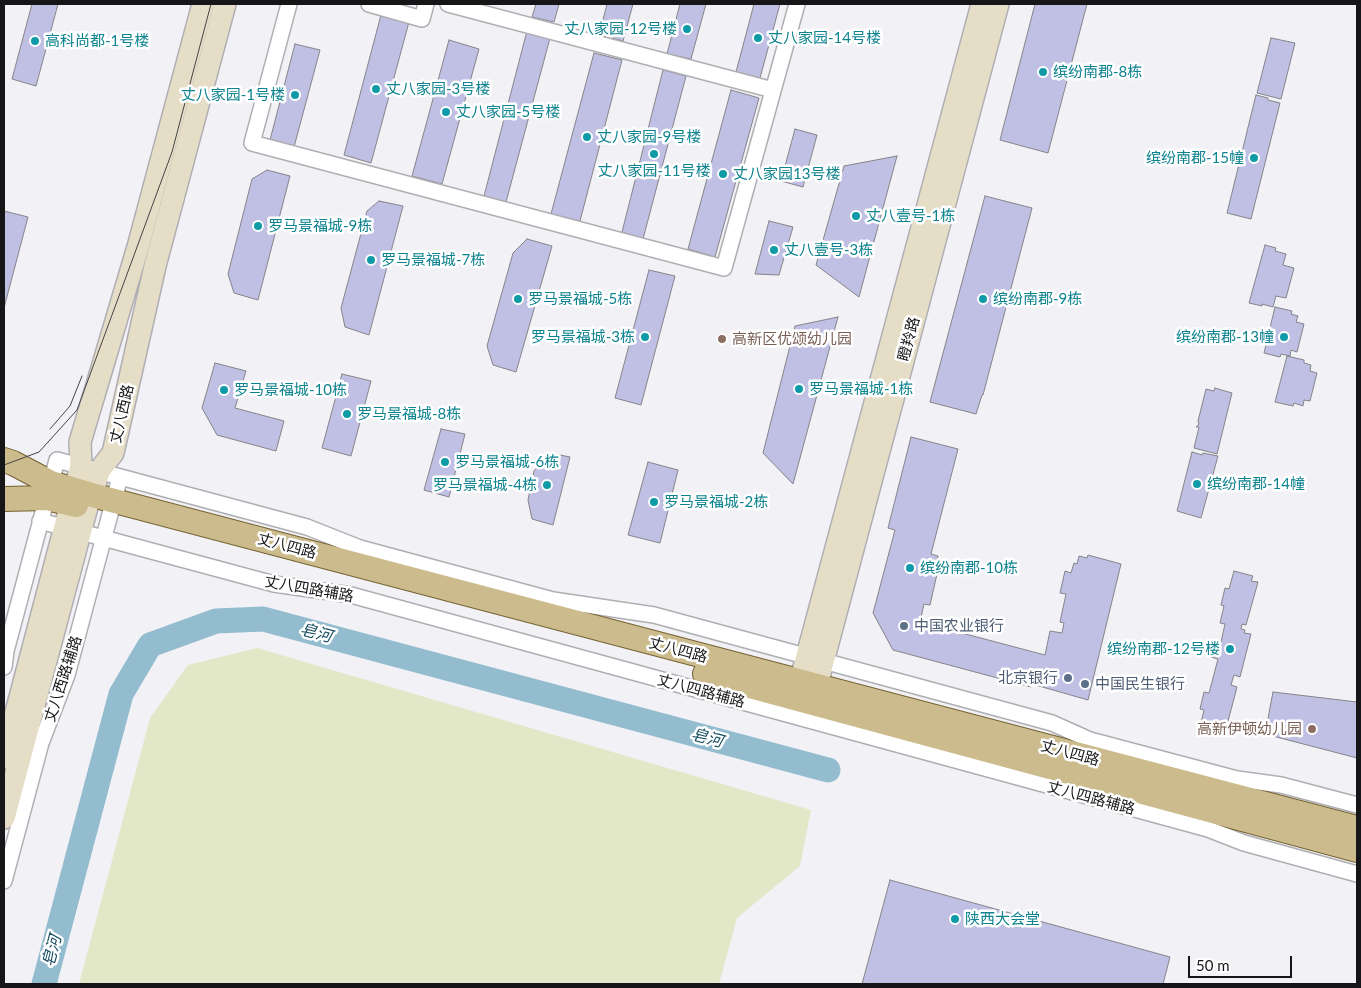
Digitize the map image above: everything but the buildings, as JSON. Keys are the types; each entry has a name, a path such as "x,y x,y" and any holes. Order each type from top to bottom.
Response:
{"main road":[{"name":"丈八西路","path":"4,758 72,530 92,502 90,469 80,442 138,247 203,4"},
{"name":"丈八西路","path":"90,469 113,452 155,266 224,4"},
{"name":"瞪羚路","path":"815,659 982,4"},
{"name":"瞪羚路","path":"806,692 998,4"},
{"name":"丈八四路","path":"4,460 13,463 49,491 806,692 1357,828"},
{"name":"丈八四路","path":"4,499 49,491"},
{"name":"丈八西路","path":"4,818 72,530"},
{"name":"丈八四路","path":"806,692 1357,850"}],"street":[{"path":"289,4 252,143 724,268 797,4"},
{"path":"369,4 422,19 426,4"},
{"path":"448,4 773,90"},
{"path":"4,666 57,460 307,528 360,548 553,600 654,615 1052,723 1099,743 1237,780 1281,785 1357,806"},
{"name":"丈八西路辅路","path":"4,881 41,743 68,675 104,538 92,502 120,477"},
{"name":"丈八四路辅路","path":"40,521 274,584 351,595 1199,827 1244,843 1357,874"}],"green space":[{"path":"257,648 811,810 800,866 737,918 719,984 79,984 150,718 188,665"}],"waterway":[{"name":"皂河","path":"44,984 121,694 150,645 216,621 263,619 828,770"}],"tram line":[{"path":"4,465 39,452 77,410 172,152 211,4"},
{"path":"50,429 70,406 82,376"}],"place":[{"name":"丈八家园-12号楼","path":"687,29"},
{"name":"丈八家园-14号楼","path":"758,38"},
{"name":"高科尚都-1号楼","path":"35,41"},
{"name":"缤纷南郡-8栋","path":"1043,72"},
{"name":"丈八家园-3号楼","path":"376,89"},
{"name":"丈八家园-1号楼","path":"295,95"},
{"name":"丈八家园-5号楼","path":"446,112"},
{"name":"丈八家园-9号楼","path":"587,137"},
{"name":"丈八家园-11号楼","path":"654,154"},
{"name":"缤纷南郡-15幢","path":"1254,158"},
{"name":"丈八家园13号楼","path":"723,174"},
{"name":"丈八壹号-1栋","path":"856,216"},
{"name":"罗马景福城-9栋","path":"258,226"},
{"name":"丈八壹号-3栋","path":"774,250"},
{"name":"罗马景福城-7栋","path":"371,260"},
{"name":"罗马景福城-5栋","path":"518,299"},
{"name":"缤纷南郡-9栋","path":"983,299"},
{"name":"罗马景福城-3栋","path":"645,337"},
{"name":"缤纷南郡-13幢","path":"1284,337"},
{"name":"高新区优颂幼儿园","path":"722,339"},
{"name":"罗马景福城-1栋","path":"799,389"},
{"name":"罗马景福城-10栋","path":"224,390"},
{"name":"罗马景福城-8栋","path":"347,414"},
{"name":"罗马景福城-6栋","path":"445,462"},
{"name":"缤纷南郡-14幢","path":"1197,484"},
{"name":"罗马景福城-4栋","path":"547,485"},
{"name":"罗马景福城-2栋","path":"654,502"},
{"name":"缤纷南郡-10栋","path":"910,568"},
{"name":"中国农业银行","path":"904,626"},
{"name":"缤纷南郡-12号楼","path":"1230,649"},
{"name":"北京银行","path":"1068,678"},
{"name":"中国民生银行","path":"1085,684"},
{"name":"高新伊顿幼儿园","path":"1312,729"},
{"name":"陕西大会堂","path":"955,919"}]}
